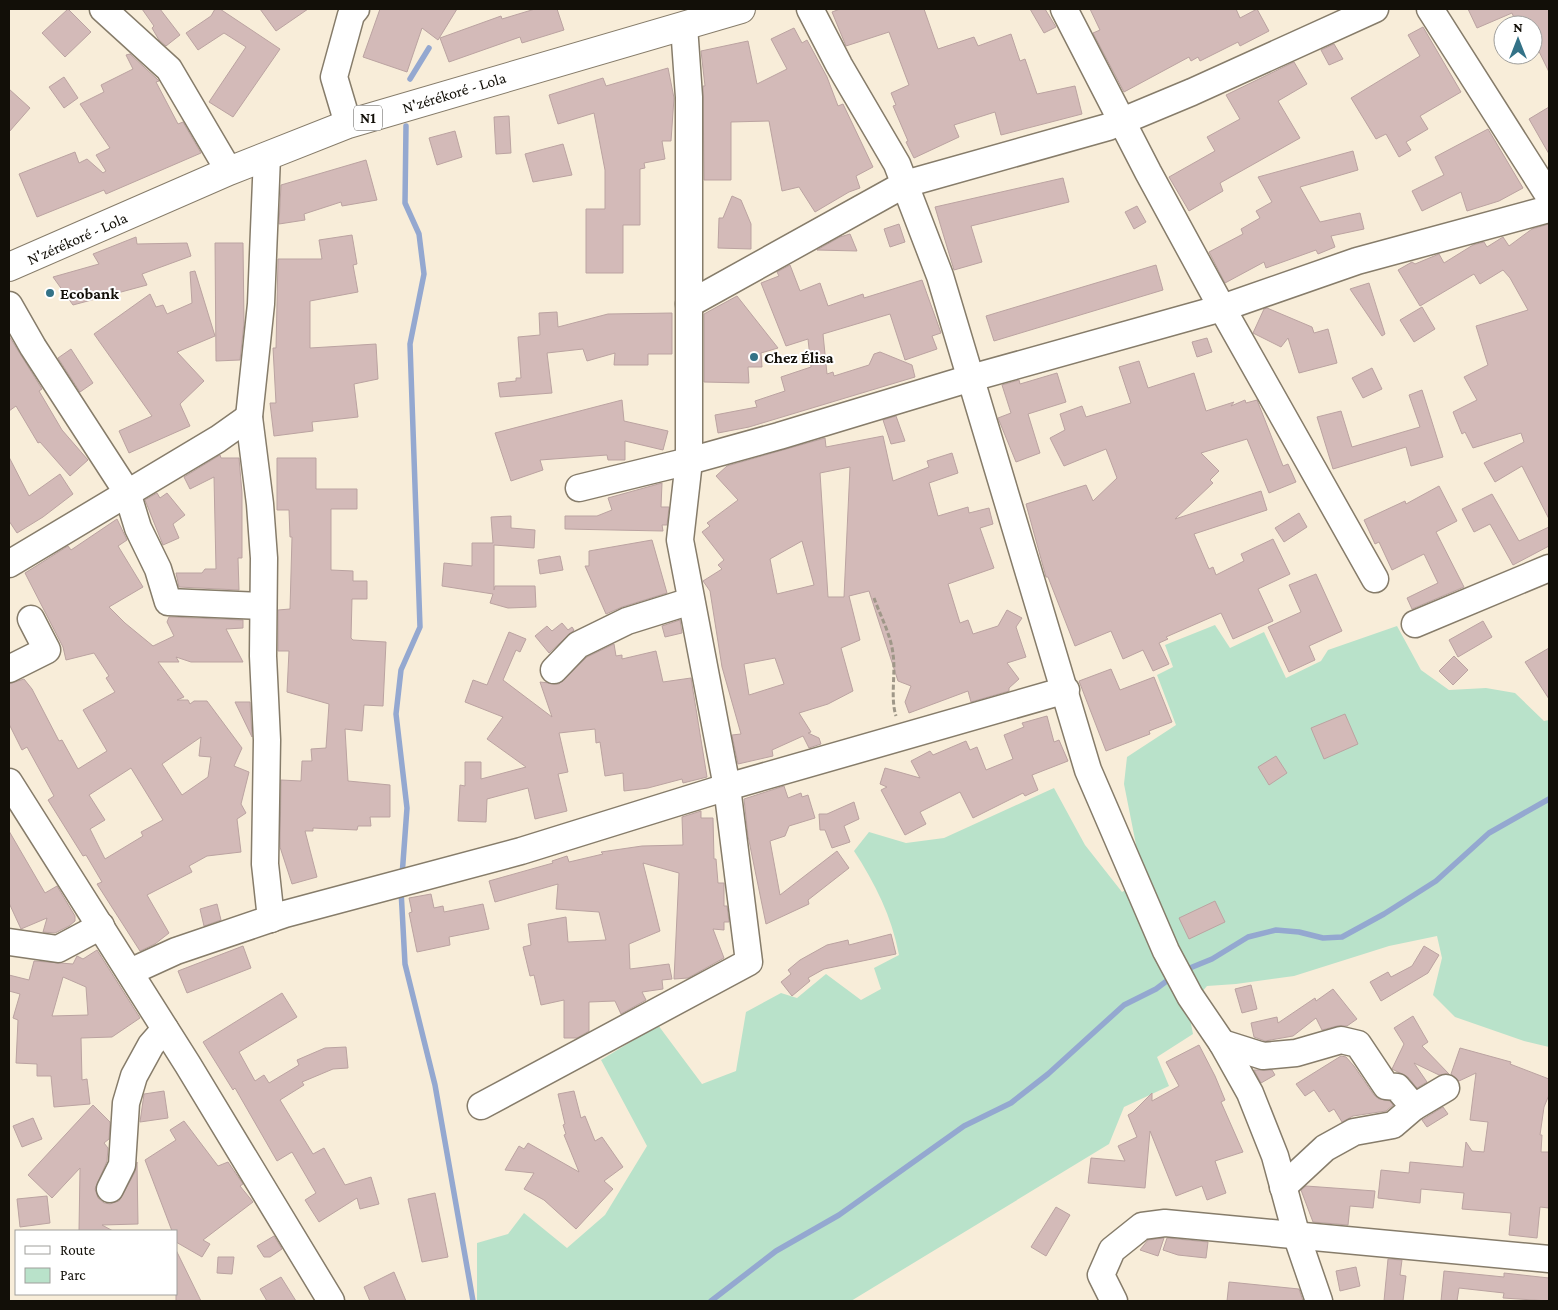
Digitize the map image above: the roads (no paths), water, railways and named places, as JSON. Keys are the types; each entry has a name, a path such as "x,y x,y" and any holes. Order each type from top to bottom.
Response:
{"highway":[{"name":"N'zérékoré - Lola","path":"9,268 229,171 348,124 538,66 741,9"}],"street":[{"path":"103,9 169,69 229,171"},
{"path":"810,9 839,65 897,164 905,184 940,276 1066,690 1088,770 1166,951 1190,996 1222,1043 1250,1093 1275,1156 1297,1237 1320,1301"},
{"path":"1064,9 1148,172 1374,579"},
{"path":"689,304 905,184 1108,127 1192,92 1375,9"},
{"path":"1430,9 1549,196"},
{"path":"348,124 334,76 351,11"},
{"path":"481,1106 749,962 727,786 680,540 689,461 689,97 684,26"},
{"path":"267,156 260,304 249,417 260,504 264,558 263,656 267,740 265,864 271,918"},
{"path":"579,488 689,461 970,378 1222,308 1357,261 1549,209"},
{"path":"9,305 33,347 127,492 138,528 158,569 168,602 263,606"},
{"path":"9,564 218,439 249,417"},
{"path":"1415,624 1549,568"},
{"path":"554,670 578,646 627,620 691,601"},
{"path":"9,669 47,650 30,619"},
{"path":"130,972 176,951 271,918 521,851 727,786 1066,690"},
{"path":"9,782 130,972 331,1301"},
{"path":"9,942 58,949 101,926"},
{"path":"110,1189 122,1165 126,1104 134,1076 151,1045 165,1029"},
{"path":"1222,1043 1263,1056 1296,1053 1341,1040 1358,1044 1386,1086 1397,1087 1414,1107"},
{"path":"1283,1187 1325,1148 1354,1132 1393,1125 1414,1107 1446,1088"},
{"path":"1114,1301 1101,1275 1112,1250 1142,1226 1166,1224 1549,1259"}],"waterway":[{"path":"410,79 429,48"},
{"path":"402,876 407,808 396,714 401,670 420,627 410,344 424,274 419,234 405,203 406,126"},
{"path":"1185,970 1212,959 1248,937 1276,930 1299,932 1323,938 1342,937 1384,914 1436,881 1489,833 1549,799"},
{"path":"401,890 405,964 435,1085 473,1301"},
{"path":"711,1301 776,1251 839,1215 964,1126 1011,1103 1048,1074 1124,1005 1156,989 1172,977"}],"place":[{"name":"Ecobank","path":"50,293"},
{"name":"Chez Élisa","path":"754,357"}]}
